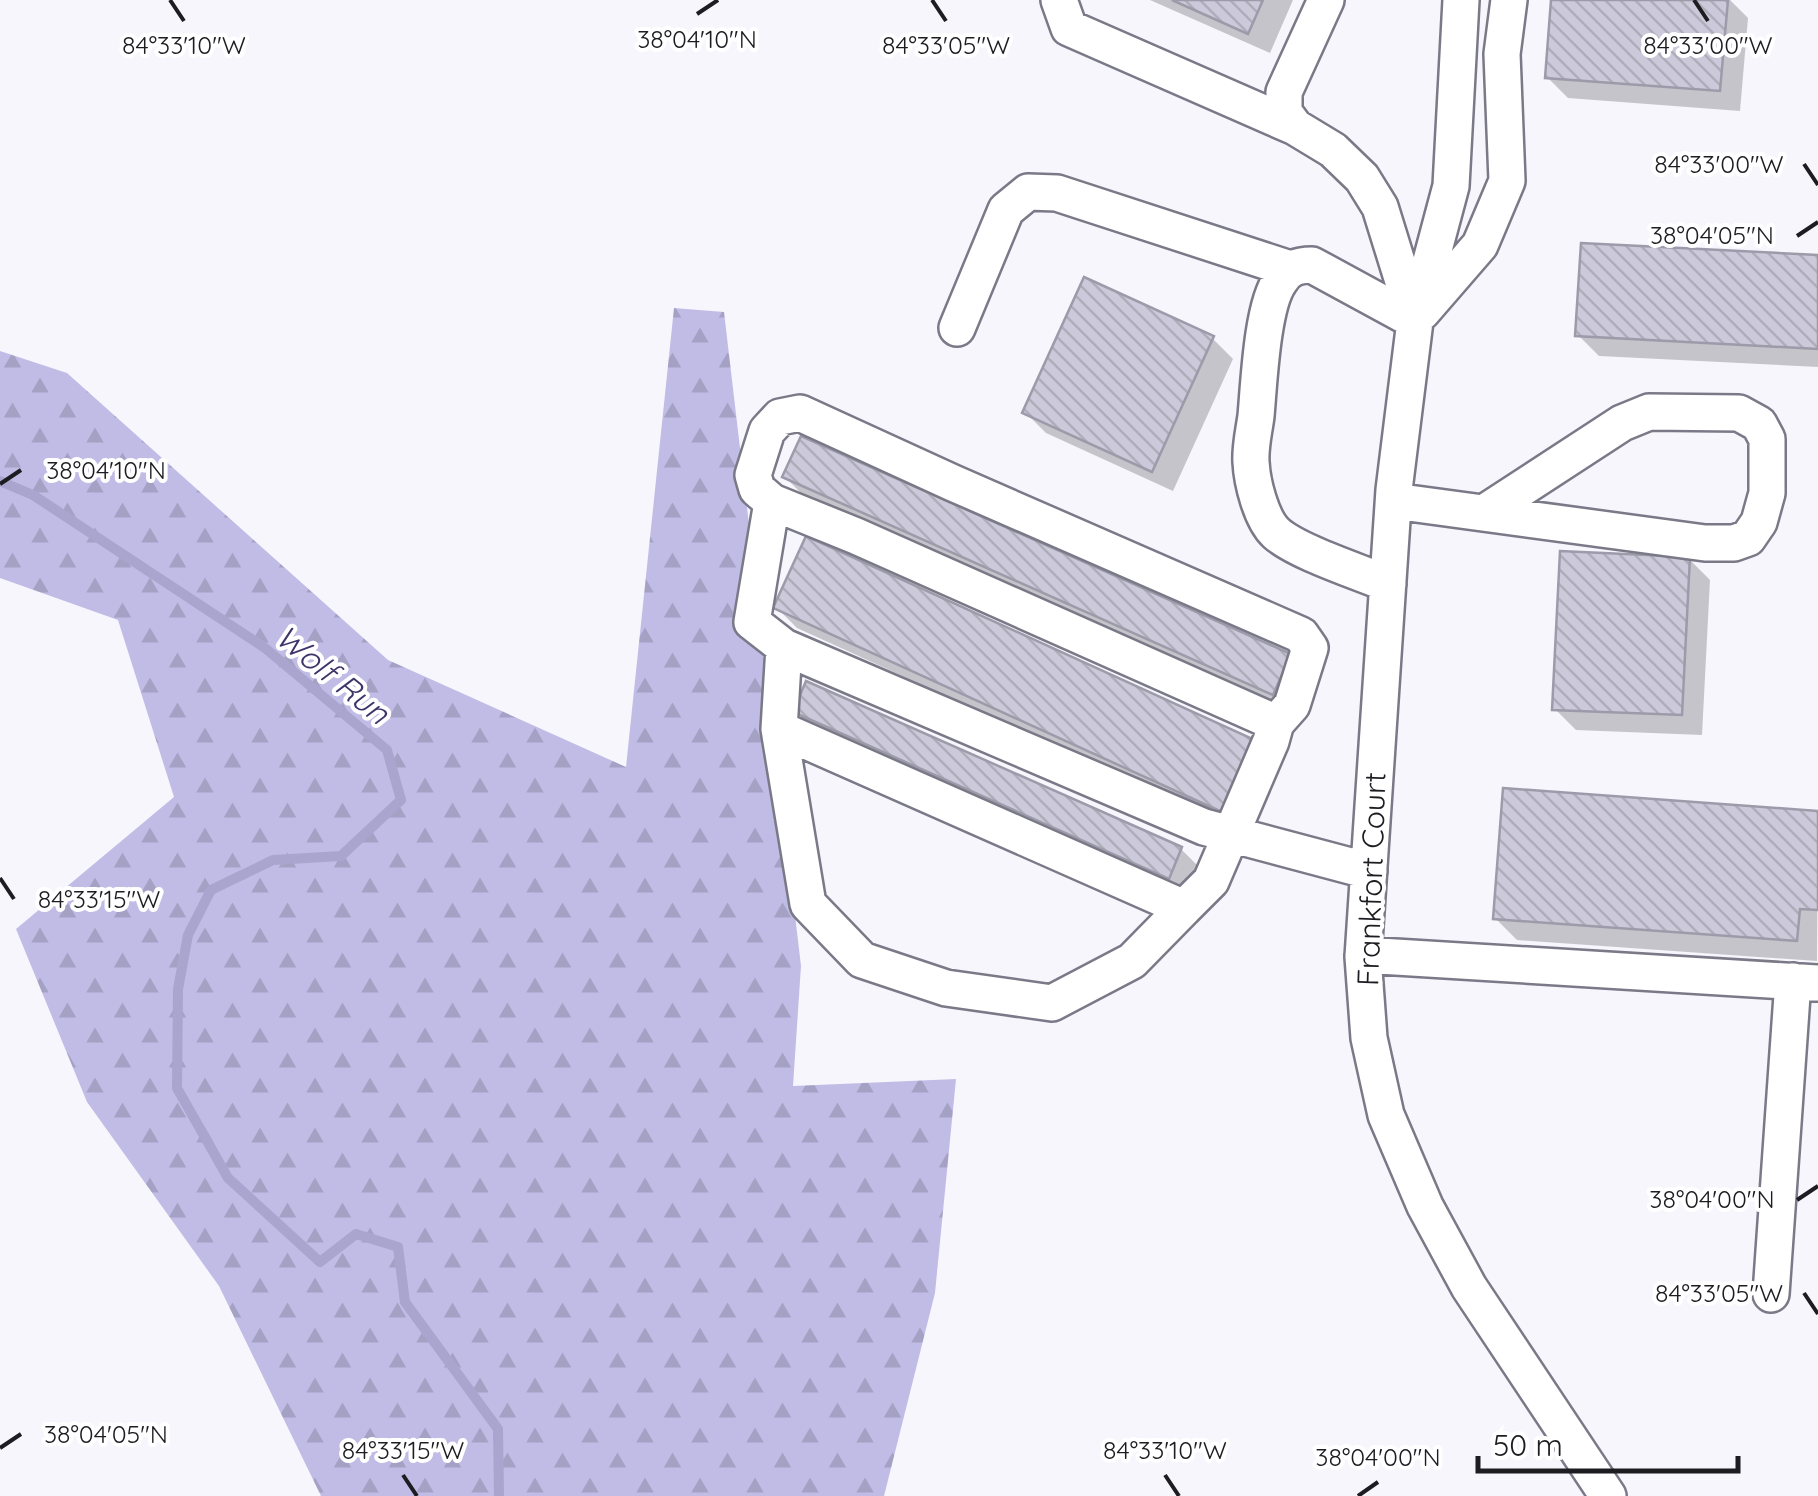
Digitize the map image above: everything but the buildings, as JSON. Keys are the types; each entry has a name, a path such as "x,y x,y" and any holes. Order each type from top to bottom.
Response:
{"street":[{"path":"1058,0 1069,28 1295,127 1333,150 1362,178 1380,208 1415,320"},
{"path":"1295,127 1284,112 1284,92 1326,0"},
{"name":"Frankfort Court","path":"1462,0 1451,186 1415,320 1394,501 1363,955 1369,1038 1386,1115 1425,1206 1469,1287 1608,1496"},
{"path":"1415,320 1480,245 1507,181 1502,54 1509,0"},
{"path":"957,328 1006,210 1028,192 1057,193 1290,269"},
{"path":"1388,584 1306,550 1276,533 1262,511 1251,462 1262,351 1271,299 1290,269 1300,265 1312,266 1415,320"},
{"path":"784,647 779,729 808,904 862,960 946,988 1052,1003 1132,961 1211,881 1276,722 1292,704 1310,648 1300,635 800,412 780,417 767,430 754,474 756,489 772,502 1276,722"},
{"path":"1394,501 1734,544 1748,538 1759,522 1767,493 1767,439 1759,424 1739,413 1649,412 1622,423 1484,512"},
{"path":"772,502 752,622 784,647 1204,827 1369,871"},
{"path":"779,729 1184,908"},
{"path":"1363,955 1806,982 1770,1294"}],"green space":[{"path":"674,308 724,312 801,966 793,1086 956,1079 935,1293 884,1496 321,1496 219,1286 87,1102 16,929 174,797 118,620 0,578 0,351 67,373 388,660 626,767"}],"waterway":[{"name":"Wolf Run","path":"0,481 33,495 265,648 387,750 401,800 341,856 273,860 211,890 188,935 178,989 177,1088 228,1178 320,1262 356,1234 398,1247 405,1302 498,1429 499,1496"}]}
